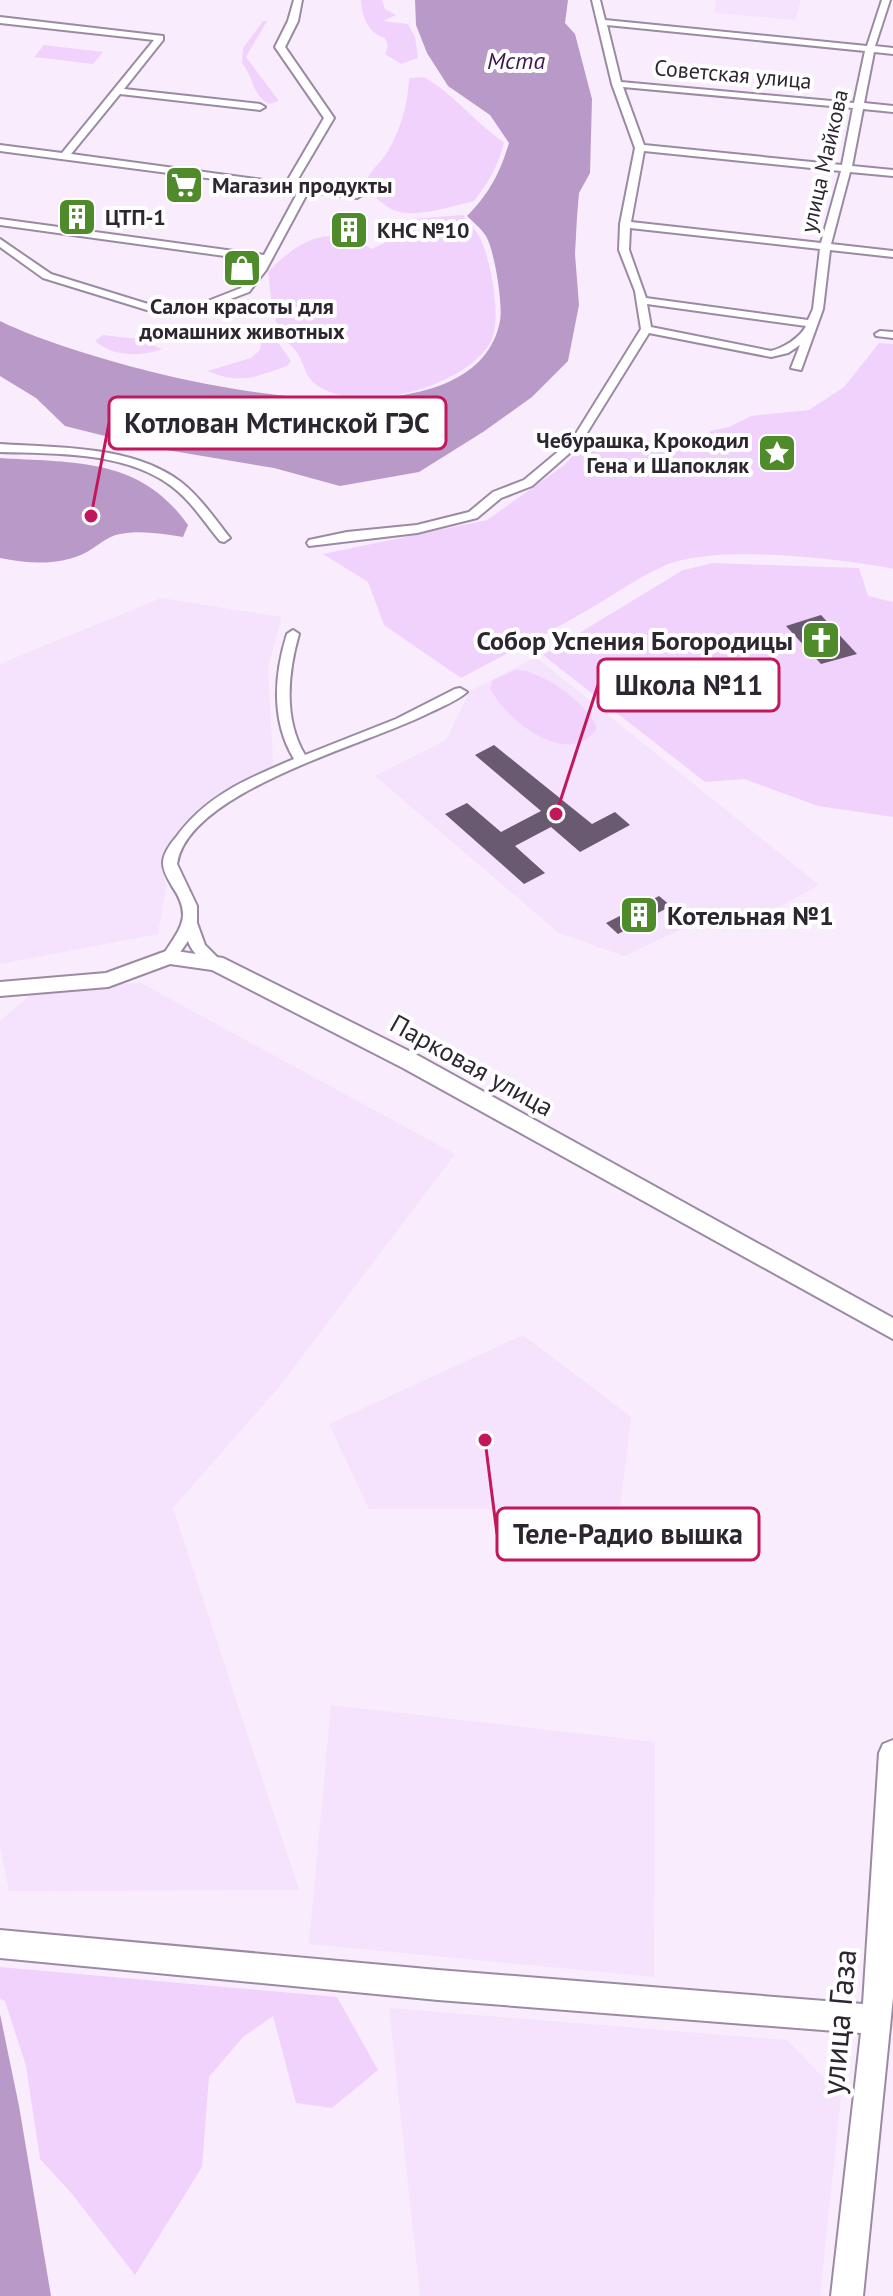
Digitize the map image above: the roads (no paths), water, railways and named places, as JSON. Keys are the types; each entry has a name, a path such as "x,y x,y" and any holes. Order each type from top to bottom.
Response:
{"main road":[{"name":"Парковая улица","path":"0,989 108,980 169,957 216,963 411,1062 893,1329"},
{"name":"улица Газа","path":"847,2296 877,2020 893,1753"},
{"path":"0,1944 454,1986 877,2020"}],"street":[{"path":"289,186 329,118 280,47 293,21 298,0"},
{"path":"313,543 347,536 417,529 473,515 497,495 528,483 576,442 646,329 641,300 624,250 625,224 640,148 617,84 596,0"},
{"name":"улица Майкова","path":"797,368 818,309 825,247 846,169 870,49 886,0"},
{"path":"0,20 160,38 64,157"},
{"path":"601,22 893,51"},
{"name":"Советская улица","path":"617,84 893,109"},
{"path":"120,91 260,107"},
{"path":"0,148 357,195"},
{"path":"640,148 893,173"},
{"path":"0,242 47,276 147,307 191,311 245,290 261,270 264,258 305,188"},
{"path":"0,222 264,258"},
{"path":"625,224 893,254"},
{"path":"641,300 811,328"},
{"path":"646,329 771,354 784,351 811,328"},
{"path":"880,334 893,335"},
{"path":"0,448 90,454 150,471 173,481 224,538"},
{"path":"293,634 283,660 283,689 292,748 302,761"},
{"path":"169,957 187,932 193,911 188,897 175,880 170,866 172,854 200,815 230,791 401,722 460,692"},
{"path":"190,922 198,948 216,963"}],"water":[{"name":"Мста","path":"415,0 568,0 565,23 575,34 592,99 590,173 579,193 577,217 575,254 579,305 568,361 532,397 419,472 340,486 274,468 149,447 65,426 36,398 0,376 0,321 46,340 112,361 190,381 273,394 353,399 422,391 474,366 500,321 500,304 487,238 467,216 493,182 509,143 490,115 448,86 427,53 416,25"},
{"path":"0,458 80,463 127,475 169,503 188,525 183,537 144,532 120,534 77,557 55,562 0,558"},
{"path":"0,2014 19,2106 51,2296 0,2296"}],"place":[{"name":"Магазин продукты","path":"184,185"},
{"name":"ЦТП-1","path":"77,217"},
{"name":"КНС №10","path":"349,230"},
{"name":"Салон красоты для домашних животных","path":"242,268"},
{"name":"Чебурашка, Крокодил Гена и Шапокляк","path":"777,453"},
{"name":"Котлован Мстинской ГЭС","path":"91,516"},
{"name":"Собор Успения Богородицы","path":"821,640"},
{"name":"Школа №11","path":"556,814"},
{"name":"Котельная №1","path":"639,915"},
{"name":"Теле-Радио вышка","path":"485,1440"}]}
